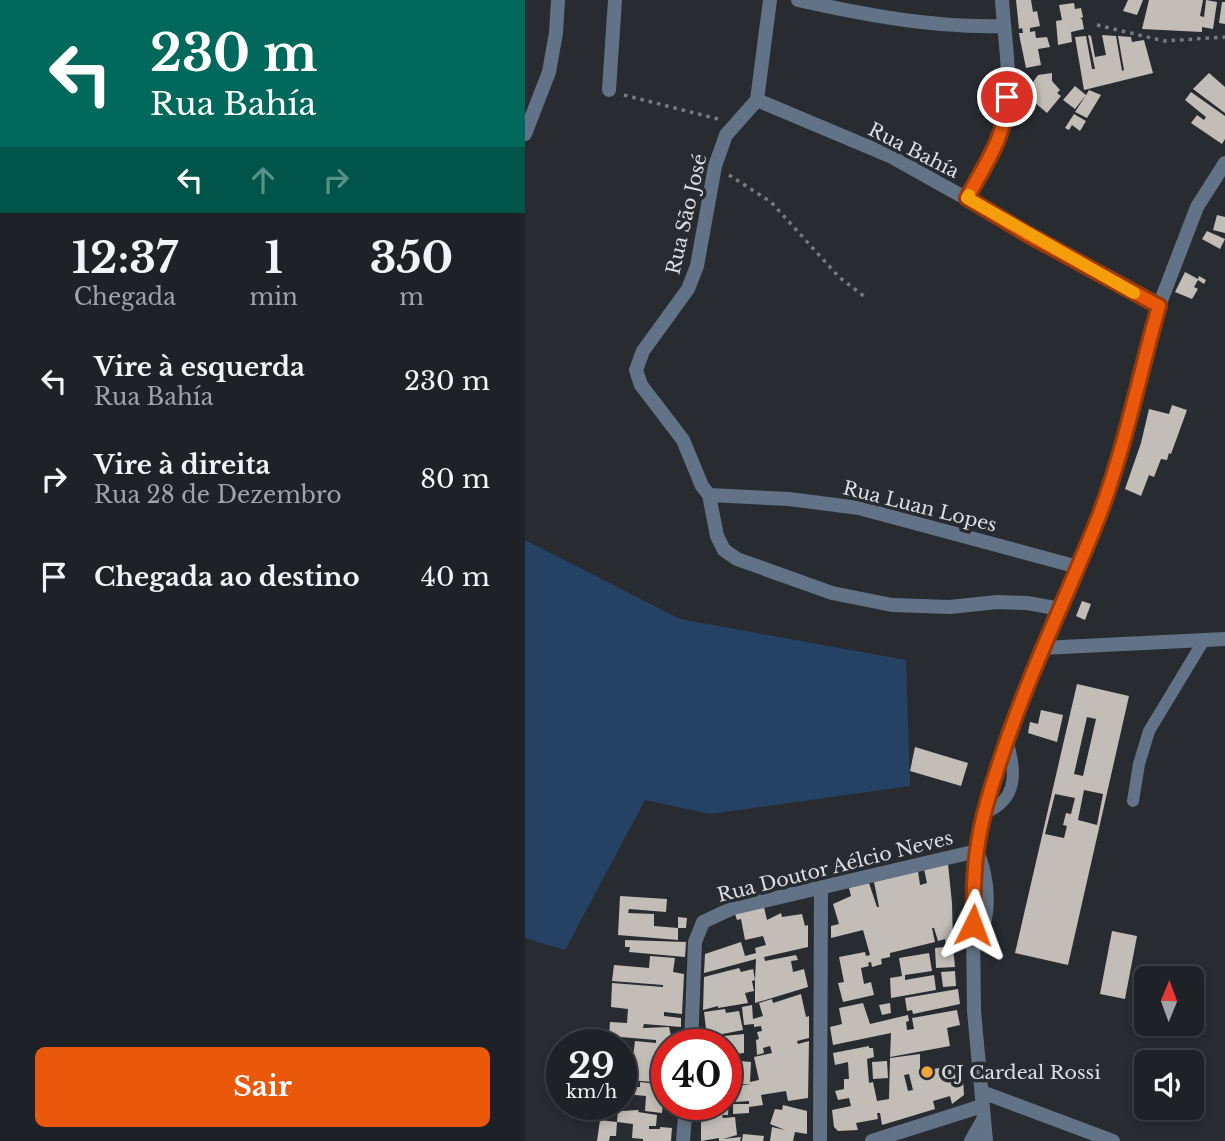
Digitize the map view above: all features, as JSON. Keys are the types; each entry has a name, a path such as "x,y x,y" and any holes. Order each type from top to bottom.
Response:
{"street":[{"path":"525,134 549,72 556,33 558,0"},
{"path":"609,90 615,0"},
{"path":"757,100 770,0"},
{"path":"798,0 849,12 913,21 977,27 1003,26"},
{"path":"967,198 1005,123 1007,79 1002,0"},
{"name":"Rua São José","path":"709,495 702,486 683,440 641,384 636,370 643,351 688,289 697,266 715,166 726,135 757,100"},
{"name":"Rua Bahía","path":"757,100 890,156 1159,306"},
{"path":"986,1141 974,1011 973,944 977,851 985,813 1007,740 1042,648 1061,609 1104,502 1127,430 1138,378 1159,306 1197,207 1225,163"},
{"path":"709,495 717,536 724,550 737,559 832,593 892,605 950,607 997,602 1027,603 1061,609"},
{"name":"Rua Luan Lopes","path":"709,495 789,499 859,508 1078,567"},
{"path":"1042,648 1225,639"},
{"name":"Rua Doutor Aélcio Neves","path":"692,1029 695,942 703,922 733,908 977,851"},
{"path":"820,1141 821,888"},
{"path":"971,1141 982,1106"},
{"path":"872,1141 982,1106 1113,1141"},
{"path":"683,1141 685,1120"}],"lane":[{"path":"1133,801 1139,764 1149,731 1204,640"}],"path":[{"path":"1097,25 1164,41 1225,37"},
{"path":"609,90 735,123"},
{"path":"715,166 771,202 839,277 865,297"}],"shaded area":[{"path":"525,540 680,619 906,660 910,786 710,814 645,800 565,950 525,938"}],"building":[{"path":"1016,0 1031,0 1040,26 1030,28 1030,32 1035,31 1036,38 1047,37 1050,47 1038,49 1041,65 1026,68 1019,33 1023,33 1022,28 1019,29"},
{"path":"1128,0 1143,0 1137,15 1123,11"},
{"path":"1149,0 1203,0 1200,16 1204,17 1206,0 1217,2 1213,29 1202,27 1202,32 1142,29"},
{"path":"1222,2 1225,2 1225,24 1219,23"},
{"path":"1074,3 1075,9 1081,8 1083,17 1080,19 1084,29 1071,32 1072,42 1058,45 1056,21 1062,20 1059,5"},
{"path":"1088,35 1091,36 1095,57 1106,55 1102,35 1116,36 1122,71 1124,70 1118,36 1131,37 1132,42 1144,40 1153,73 1084,90 1075,37 1086,36 1092,69 1095,69"},
{"path":"1052,73 1052,81 1060,90 1057,93 1061,96 1047,113 1027,96 1026,92 1038,75"},
{"path":"1209,73 1225,87 1225,113 1193,89"},
{"path":"1075,86 1086,95 1075,109 1063,100"},
{"path":"1089,90 1101,95 1087,118 1075,112"},
{"path":"1191,92 1225,116 1225,139 1222,144 1191,123 1197,115 1204,120 1206,117 1185,100"},
{"path":"1074,114 1086,121 1080,131 1072,125 1069,130 1065,128"},
{"path":"1217,215 1225,217 1225,233 1213,230"},
{"path":"1207,231 1225,239 1220,249 1202,239"},
{"path":"1185,272 1206,280 1204,284 1198,280 1194,287 1198,289 1192,299 1175,292"},
{"path":"1172,405 1187,410 1171,454 1169,453 1167,460 1161,459 1154,477 1149,475 1141,496 1125,489 1141,443 1149,409 1169,414"},
{"path":"1082,601 1091,604 1085,620 1076,616"},
{"path":"1077,684 1129,696 1068,965 1015,953","holes":["1087,717 1096,719 1083,776 1074,774","1084,790 1103,794 1097,825 1078,820","1055,794 1075,798 1071,814 1066,813 1064,838 1045,834"]},
{"path":"1041,710 1063,715 1057,742 1028,733 1030,722 1038,724"},
{"path":"915,747 968,763 961,786 910,771"},
{"path":"948,864 953,942 946,944 945,939 938,941 932,928 935,942 890,953 890,957 881,959 882,964 872,967 871,962 868,963 869,966 861,968 864,984 871,982 874,995 843,1002 838,983 844,982 839,957 865,952 866,956 870,955 863,930 831,938 831,926 839,924 833,904 851,896 849,888 869,883 879,907 874,882 918,871 920,885 927,883 924,869"},
{"path":"620,896 667,899 666,912 629,909 628,913 654,914 654,926 678,928 678,940 618,935"},
{"path":"764,907 767,920 781,913 782,917 802,914 805,926 808,925 808,947 764,957 765,961 796,955 798,960 791,961 793,972 804,969 808,987 755,1003 756,959 704,973 705,954 741,942 745,956 756,953 755,948 766,945 763,936 745,940 741,919 737,920 735,914"},
{"path":"678,917 687,918 686,928 678,928"},
{"path":"1112,931 1137,936 1125,999 1100,994"},
{"path":"625,940 686,942 685,957 629,952 630,947 625,947"},
{"path":"953,946 955,967 936,968 935,948"},
{"path":"929,953 932,971 905,975 905,980 934,975 936,990 891,998 890,978 902,976 899,958"},
{"path":"650,956 675,958 673,972 684,974 682,1014 664,1012 664,1016 681,1018 681,1027 644,1024 643,1028 669,1027 651,1029 651,1040 637,1038 637,1029 610,1029 610,1022 627,1023 628,1009 611,1007 612,983 663,987 612,981 614,965 649,968"},
{"path":"739,968 741,972 753,969 755,980 752,981 754,991 745,993 748,1003 703,1010 704,977"},
{"path":"955,971 956,986 943,987 941,972"},
{"path":"958,989 960,1004 913,1014 912,1010 907,1011 905,998"},
{"path":"801,994 806,1017 809,1016 809,1038 797,1041 798,1044 809,1041 808,1098 788,1101 786,1091 761,1095 763,1105 749,1107 749,1113 742,1113 742,1104 749,1104 749,1101 742,1102 742,1085 751,1084 742,1084 742,1061 751,1062 750,1082 759,1080 754,1057 772,1053 770,1046 763,1048 764,1053 757,1055 757,1032 762,1031 761,1026 744,1025 742,1007 752,1005 753,1019 763,1016 759,1003 772,999 773,1003"},
{"path":"863,1003 870,1024 908,1015 907,1030 914,1029 912,1018 957,1010 960,1025 947,1028 950,1046 890,1057 891,1033 833,1045 830,1027 842,1024 839,1008"},
{"path":"890,1003 891,1013 882,1015 879,1005"},
{"path":"725,1009 726,1013 739,1011 743,1030 706,1029 704,1012"},
{"path":"742,1034 744,1034 742,1053"},
{"path":"637,1041 651,1043 651,1082 637,1081"},
{"path":"869,1046 873,1048 874,1057 867,1059 869,1083 873,1082 877,1101 889,1099 890,1058 920,1054 920,1072 962,1063 964,1095 952,1104 950,1096 933,1101 935,1109 882,1125 880,1113 877,1113 878,1119 856,1123 858,1130 838,1131 834,1127 832,1110 851,1106 849,1098 838,1100 835,1091 844,1089 844,1079 849,1079 848,1062 835,1065 833,1053","holes":["909,1074 913,1090 908,1091 904,1075"]},
{"path":"887,1061 888,1078 873,1079 872,1062"},
{"path":"640,1082 651,1083 651,1112 645,1111 646,1096 637,1095"},
{"path":"783,1105 807,1111 807,1134 795,1132 793,1141 770,1141 772,1127 785,1130 770,1124 775,1109 782,1110"},
{"path":"637,1110 651,1114 651,1120 657,1120 656,1126 649,1126 649,1129 672,1128 671,1141 643,1141 632,1138 633,1124 617,1122 637,1120"},
{"path":"600,1120 617,1122 616,1136 610,1136 609,1141 597,1141"},
{"path":"701,1120 735,1120 737,1135 723,1139 741,1137 740,1141 719,1141 719,1138 701,1141"},
{"path":"743,1134 764,1136 763,1141 742,1141"}],"slow traffic":[{"path":"969,195 967,198 1027,234 1134,293"}],"place":[{"name":"CJ Cardeal Rossi","path":"927,1072"}],"route":[{"path":"973,925 977,851 991,789 1042,648 1070,588 1113,476 1159,306 967,198 1005,123 1007,97"}]}
